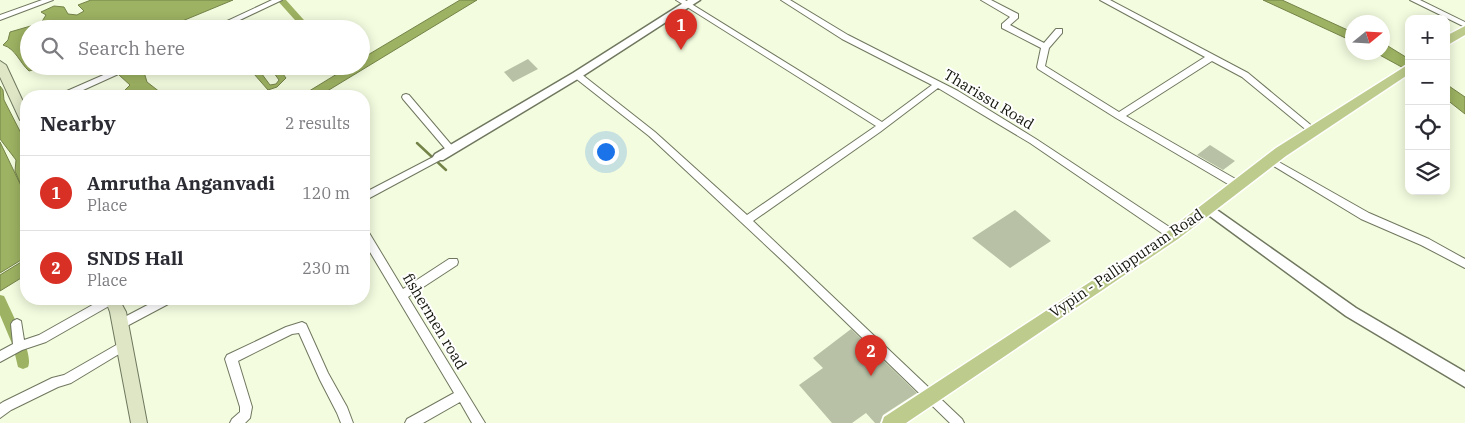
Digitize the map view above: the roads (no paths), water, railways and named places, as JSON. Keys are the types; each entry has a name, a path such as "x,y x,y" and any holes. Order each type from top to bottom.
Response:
{"main road":[{"path":"1450,39 1465,30"},
{"path":"0,65 20,105"},
{"name":"Vypin - Pallippuram Road","path":"891,423 930,395 1172,235 1236,184 1313,130 1405,70"},
{"path":"115,305 121,324 139,423"}],"street":[{"path":"0,18 49,0"},
{"path":"234,20 278,0"},
{"name":"Tharissu Road","path":"785,0 845,36 938,84 1033,141 1172,235"},
{"path":"985,0 1014,16 1006,26 1045,48"},
{"path":"1104,0 1245,75 1313,130"},
{"path":"1414,0 1465,25"},
{"path":"370,194 435,160 577,75 687,2 882,126"},
{"path":"1059,31 1044,46 1041,67 1119,116 1236,184"},
{"path":"1119,116 1212,57"},
{"path":"77,90 111,75"},
{"path":"577,75 652,134 746,220 958,423"},
{"path":"746,220 882,126 938,84"},
{"path":"406,97 451,150"},
{"path":"1270,160 1365,216 1425,242 1465,264"},
{"path":"1207,208 1352,312 1465,380"},
{"name":"fishermen road","path":"370,244 479,423"},
{"path":"402,296 453,262"},
{"path":"0,357 16,347 42,338 101,305"},
{"path":"121,324 157,305"},
{"path":"16,347 17,324"},
{"path":"236,423 246,414 246,407 232,359 290,330 302,327 347,423"},
{"path":"0,412 7,406 56,382 67,379 125,345"},
{"path":"411,423 462,395"}],"waterway":[{"path":"281,0 300,20"},
{"path":"417,143 446,170"},
{"path":"0,300 19,346 23,363"}],"place":[{"name":"Amrutha Anganvadi","path":"681,50"},
{"name":"SNDS Hall","path":"871,376"}]}
